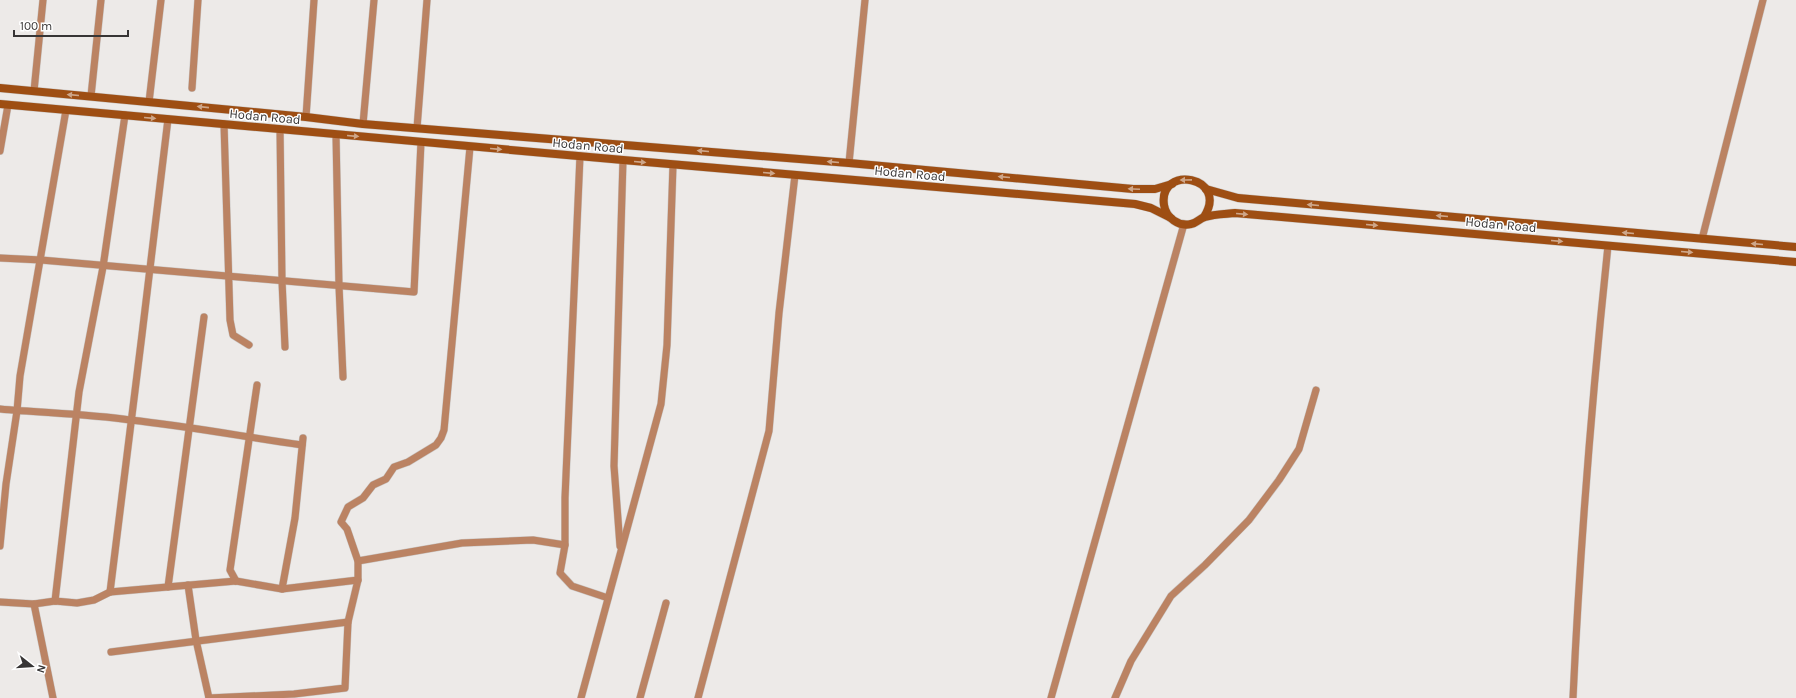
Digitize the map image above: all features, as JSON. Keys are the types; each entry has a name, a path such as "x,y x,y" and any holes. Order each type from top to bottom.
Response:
{"main road":[{"name":"Hodan Road","path":"0,88 306,116 363,124 849,163 1134,189 1155,189 1186,179 1201,183 1206,189 1238,198 1796,247"},
{"name":"Hodan Road","path":"4,104 795,176 1135,204 1151,208 1184,224 1191,224 1204,217 1235,213 1796,262"},
{"path":"1171,218 1164,205 1164,197 1172,184"},
{"path":"1204,217 1209,204 1209,196 1206,189"}],"street":[{"path":"34,91 43,0"},
{"path":"91,96 101,0"},
{"path":"150,102 161,0"},
{"path":"192,88 198,0"},
{"path":"306,116 314,0"},
{"path":"363,124 374,0"},
{"path":"417,128 427,0"},
{"path":"849,163 865,0"},
{"path":"1702,239 1763,0"},
{"path":"0,151 4,104"},
{"path":"0,546 6,484 17,411 20,376 66,110"},
{"path":"54,601 76,414 104,266 125,115"},
{"path":"110,592 151,270 168,119"},
{"path":"224,124 230,320 233,335 249,345"},
{"path":"280,129 282,281 286,347"},
{"path":"336,135 338,286 343,377"},
{"path":"0,258 41,260 414,292 421,142"},
{"path":"188,585 196,640 209,698 294,694 345,688 348,622 358,580 358,561 347,529 341,522 348,507 363,498 373,486 386,479 394,467 408,462 436,445 444,430 470,147"},
{"path":"580,156 565,498 565,545 560,573 572,586 608,598"},
{"path":"620,551 614,466 623,160"},
{"path":"580,698 661,404 667,345 674,165"},
{"path":"698,698 769,431 779,313 795,176"},
{"path":"1050,698 1184,224"},
{"path":"1573,698 1576,629 1596,366 1608,246"},
{"path":"168,586 188,427 204,317"},
{"path":"236,581 230,570 257,385"},
{"path":"1116,698 1131,661 1171,596 1205,565 1249,520 1279,480 1299,449 1316,390"},
{"path":"0,409 58,415 76,414 188,427 250,438 302,441 295,518 282,589"},
{"path":"358,561 462,543 533,540 565,545"},
{"path":"0,602 34,604 54,601 77,603 94,600 110,592 236,581 282,589 358,580"},
{"path":"640,698 666,603"},
{"path":"34,604 53,698"},
{"path":"111,652 196,640 348,622"}]}
